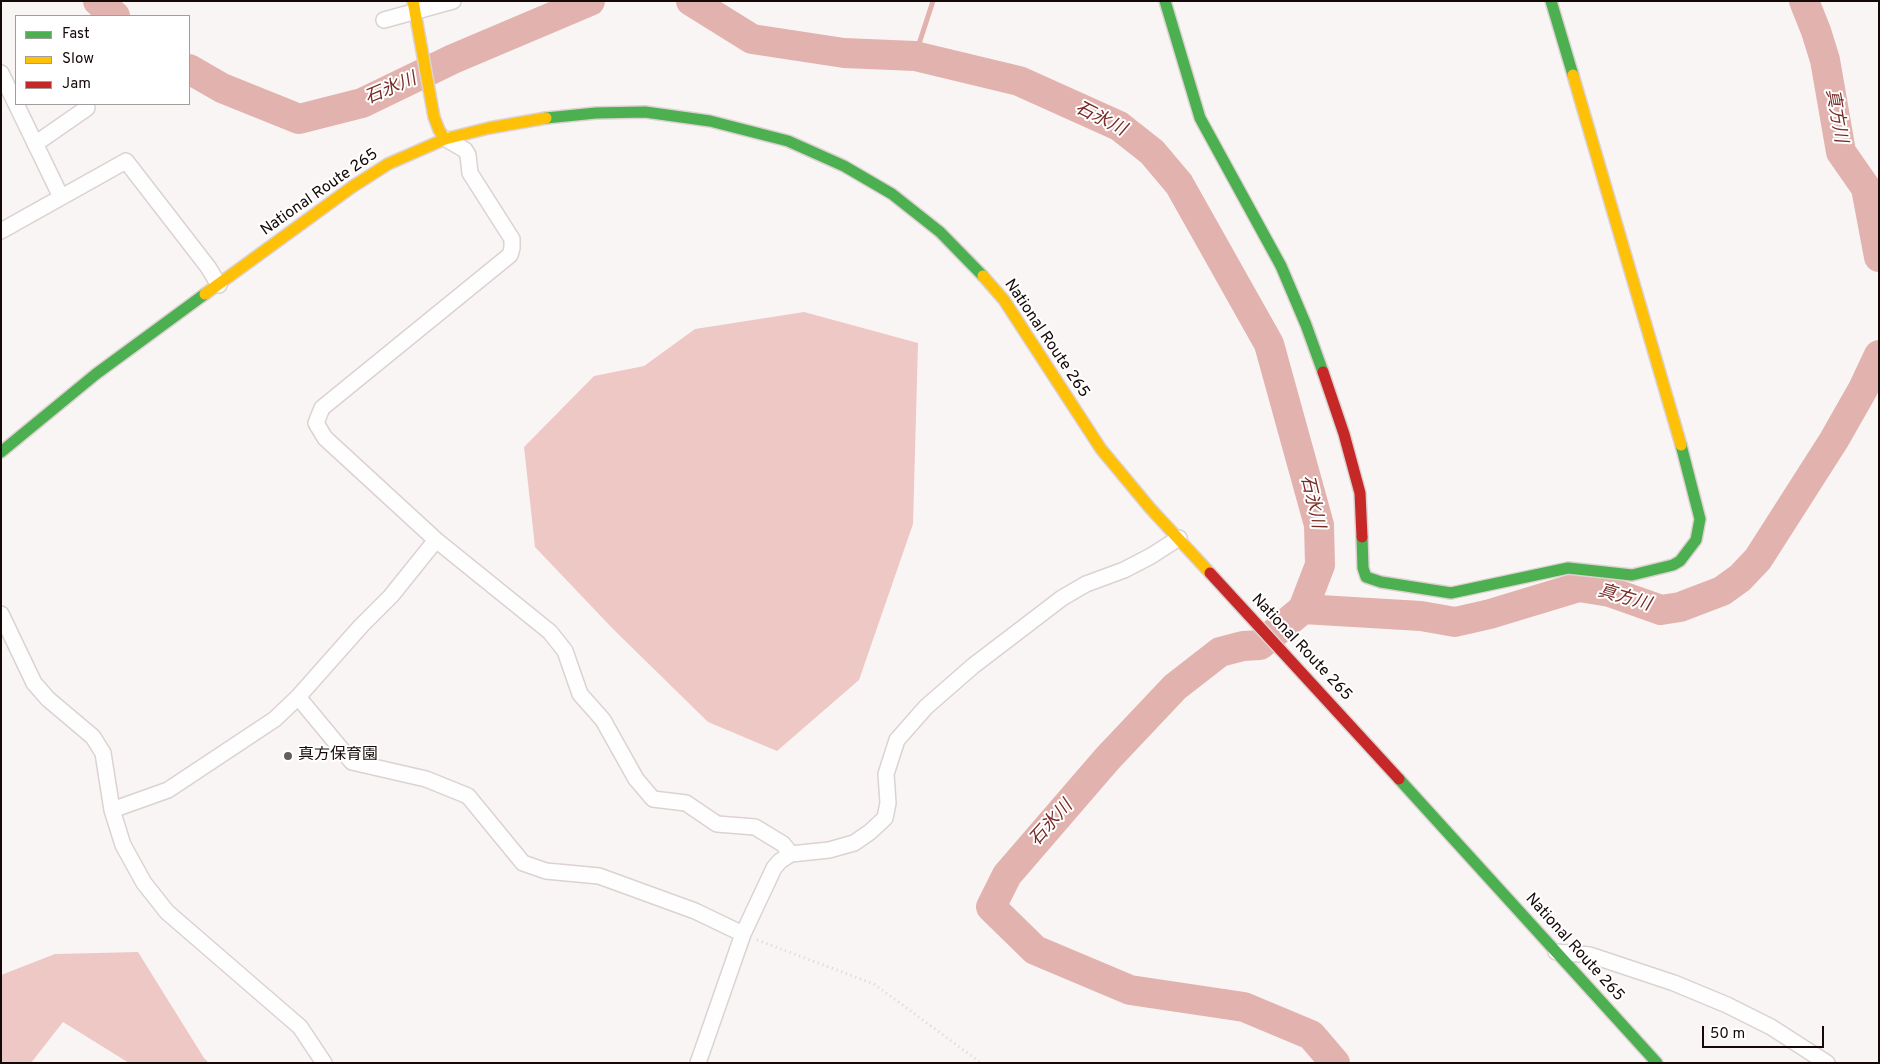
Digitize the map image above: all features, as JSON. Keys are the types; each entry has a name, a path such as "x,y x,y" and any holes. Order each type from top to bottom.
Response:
{"main road":[{"path":"1165,1 1200,118 1281,266 1306,325 1338,416 1360,493 1363,568 1366,577 1380,582 1451,593 1568,568 1632,576 1673,565 1680,562 1696,540 1700,519 1689,474 1550,1"},
{"path":"415,10 434,117 438,130 445,139"},
{"name":"National Route 265","path":"1,452 96,374 301,223 388,164 416,150 445,139 489,128 538,119 596,113 645,112 710,121 788,141 844,166 892,194 940,232 972,263 1004,300 1101,449 1150,508 1324,696 1657,1063"}],"street":[{"path":"384,20 453,1"},
{"path":"7,74 15,94"},
{"path":"19,105 35,144 61,197"},
{"path":"35,144 87,108"},
{"path":"445,139 465,150 468,155 470,173 512,239 510,255 322,408 316,423 324,438 436,540 550,632 565,652 580,694 604,720 636,779 654,799 686,802 717,824 755,827 783,844 791,854"},
{"path":"1,231 126,160 208,267 219,285"},
{"path":"698,1063 742,934 774,868 780,861 791,854 829,850 854,843 870,832 885,818 888,803 886,774 897,740 926,707 973,666 1062,598 1086,584 1124,570 1179,538"},
{"path":"112,810 168,790 275,719 298,697 361,626 392,596 436,540"},
{"path":"1,614 34,683 48,699 93,737 103,753 112,810 123,845 144,883 167,912 300,1027 324,1063"},
{"path":"298,697 352,762 426,779 468,796 524,862 546,871 599,876 695,911 742,934"},
{"path":"1555,951 1590,954 1674,983 1727,1005 1771,1027 1827,1063"}],"path":[{"path":"742,934 874,984 981,1063"}],"shaded area":[{"path":"804,312 918,343 913,524 859,680 777,751 708,722 613,629 535,547 524,447 594,376 644,366 695,329"},
{"path":"138,952 204,1058 209,1063 129,1063 63,1022 31,1063 1,1063 1,975 55,954"}],"waterway":[{"name":"石氷川","path":"98,1 114,15"},
{"name":"石氷川","path":"190,70 222,88 299,119 362,103 453,59 590,1"},
{"name":"石氷川","path":"691,1 752,39 844,53 915,56 1019,81 1119,126 1152,152 1179,184 1269,344 1319,525 1320,565 1303,609 1260,645 1243,646 1220,652 1175,687 1107,759 1007,875 991,907 1035,950 1130,990 1244,1007 1311,1035 1335,1063"},
{"path":"915,56 933,1"},
{"name":"真方川","path":"1804,1 1825,60 1841,152 1866,188 1879,257"},
{"name":"真方川","path":"1303,609 1421,616 1455,622 1490,614 1579,587 1610,592 1661,610 1680,607 1722,591 1740,578 1758,559 1834,440 1863,389 1879,355"}],"traffic: fast":[{"path":"1165,1 1200,118 1281,266 1306,325 1323,372"},
{"path":"1551,1 1573,75"},
{"path":"546,118 596,113 645,112 710,121 788,141 844,166 892,194 940,232 983,276"},
{"path":"1,452 96,374 205,294"},
{"path":"1362,537 1363,568 1366,577 1381,582 1451,593 1568,568 1632,575 1673,565 1680,561 1696,540 1700,519 1681,445"},
{"path":"1399,779 1657,1063"}],"traffic: slow":[{"path":"413,1 434,117 445,139"},
{"path":"1573,75 1681,445"},
{"path":"205,294 352,187 388,164 445,139 489,128 546,118"},
{"path":"983,276 1004,300 1101,449 1150,508 1210,573"}],"traffic: jam":[{"path":"1323,372 1344,434 1360,493 1362,537"},
{"path":"1210,573 1399,779"}],"place":[{"name":"真方保育園","path":"288,756"}]}
